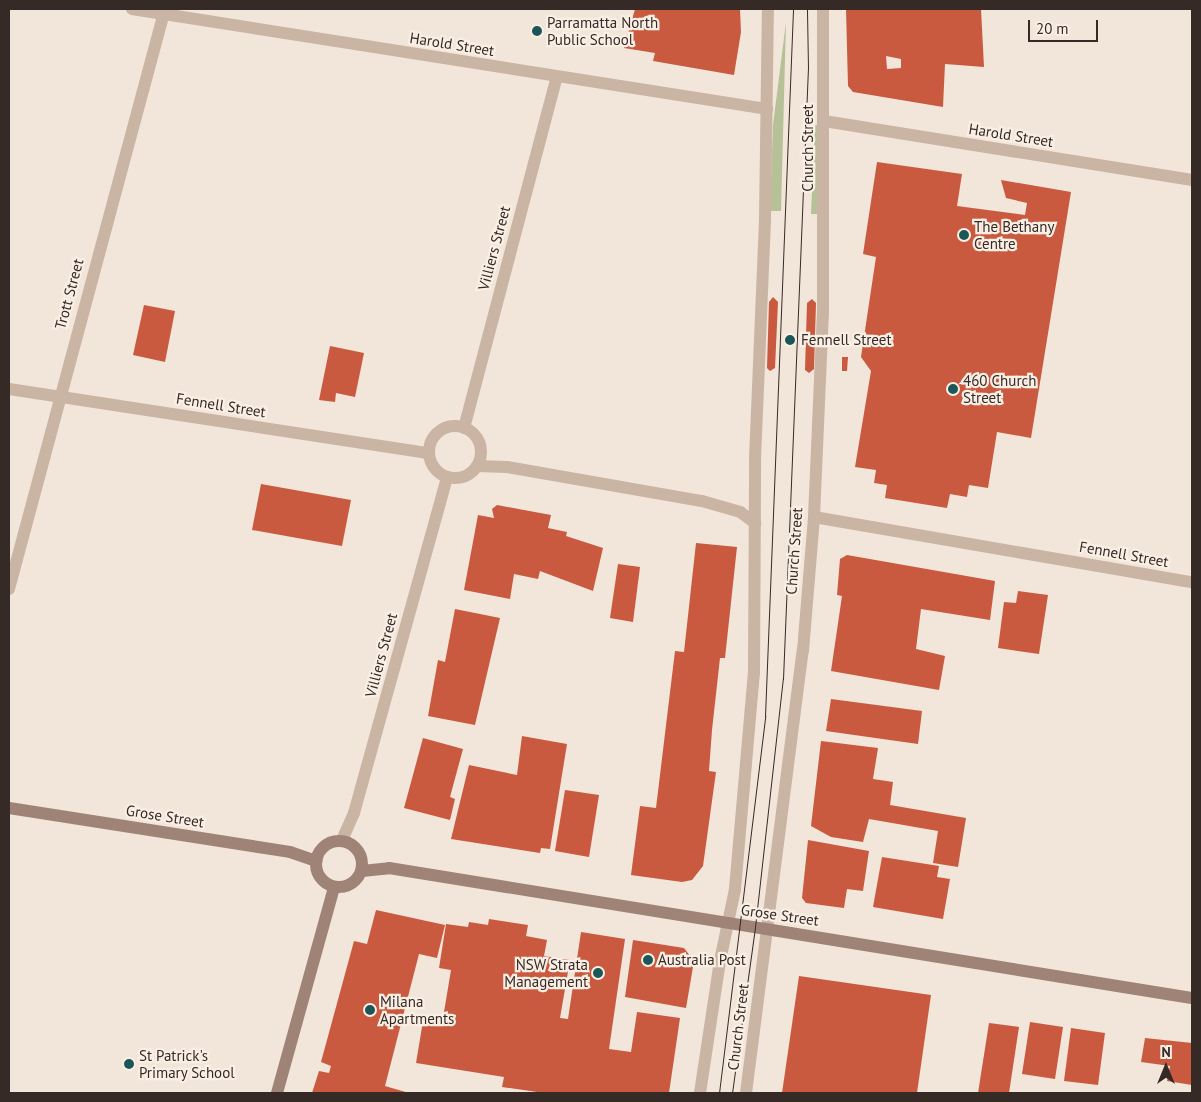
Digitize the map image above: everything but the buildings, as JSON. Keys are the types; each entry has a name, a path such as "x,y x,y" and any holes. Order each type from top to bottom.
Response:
{"street":[{"name":"Harold Street","path":"132,9 164,11 557,77 767,109"},
{"name":"Church Street","path":"700,1093 720,962 730,924 754,673 755,523 767,109 768,9"},
{"name":"Church Street","path":"746,1093 802,651 814,518 823,314 823,9"},
{"name":"Trott Street","path":"9,589 58,397 164,11"},
{"name":"Villiers Street","path":"464,428 557,77"},
{"name":"Harold Street","path":"824,120 1192,180"},
{"name":"Fennell Street","path":"9,388 428,453"},
{"path":"448,428 464,428 478,440 480,457 477,466 461,478 447,477 432,466 428,453 434,436 440,431 448,428"},
{"path":"477,466 507,467 727,506 747,516 755,523"},
{"name":"Villiers Street","path":"342,840 354,814 447,477"},
{"name":"Fennell Street","path":"814,518 1192,582"},
{"name":"Grose Street","path":"9,808 290,852 316,861"},
{"path":"342,840 350,843 360,853 362,871 351,884 334,887 321,878 316,861 323,846 342,840"},
{"name":"Grose Street","path":"362,871 389,868 1192,998"},
{"path":"277,1093 334,887"}],"green space":[{"path":"786,22 781,211 770,211 773,125"},
{"path":"815,125 818,125 821,214 811,214"}],"tram line":[{"path":"719,1093 765,716 793,9"},
{"path":"732,1093 755,927 783,679 808,68 807,9"}],"place":[{"name":"Parramatta North Public School","path":"537,31"},
{"name":"The Bethany Centre","path":"964,235"},
{"name":"Fennell Street","path":"790,340"},
{"name":"460 Church Street","path":"953,389"},
{"name":"Australia Post","path":"648,960"},
{"name":"NSW Strata Management","path":"598,973"},
{"name":"Milana Apartments","path":"370,1010"},
{"name":"St Patrick's Primary School","path":"129,1064"}]}
